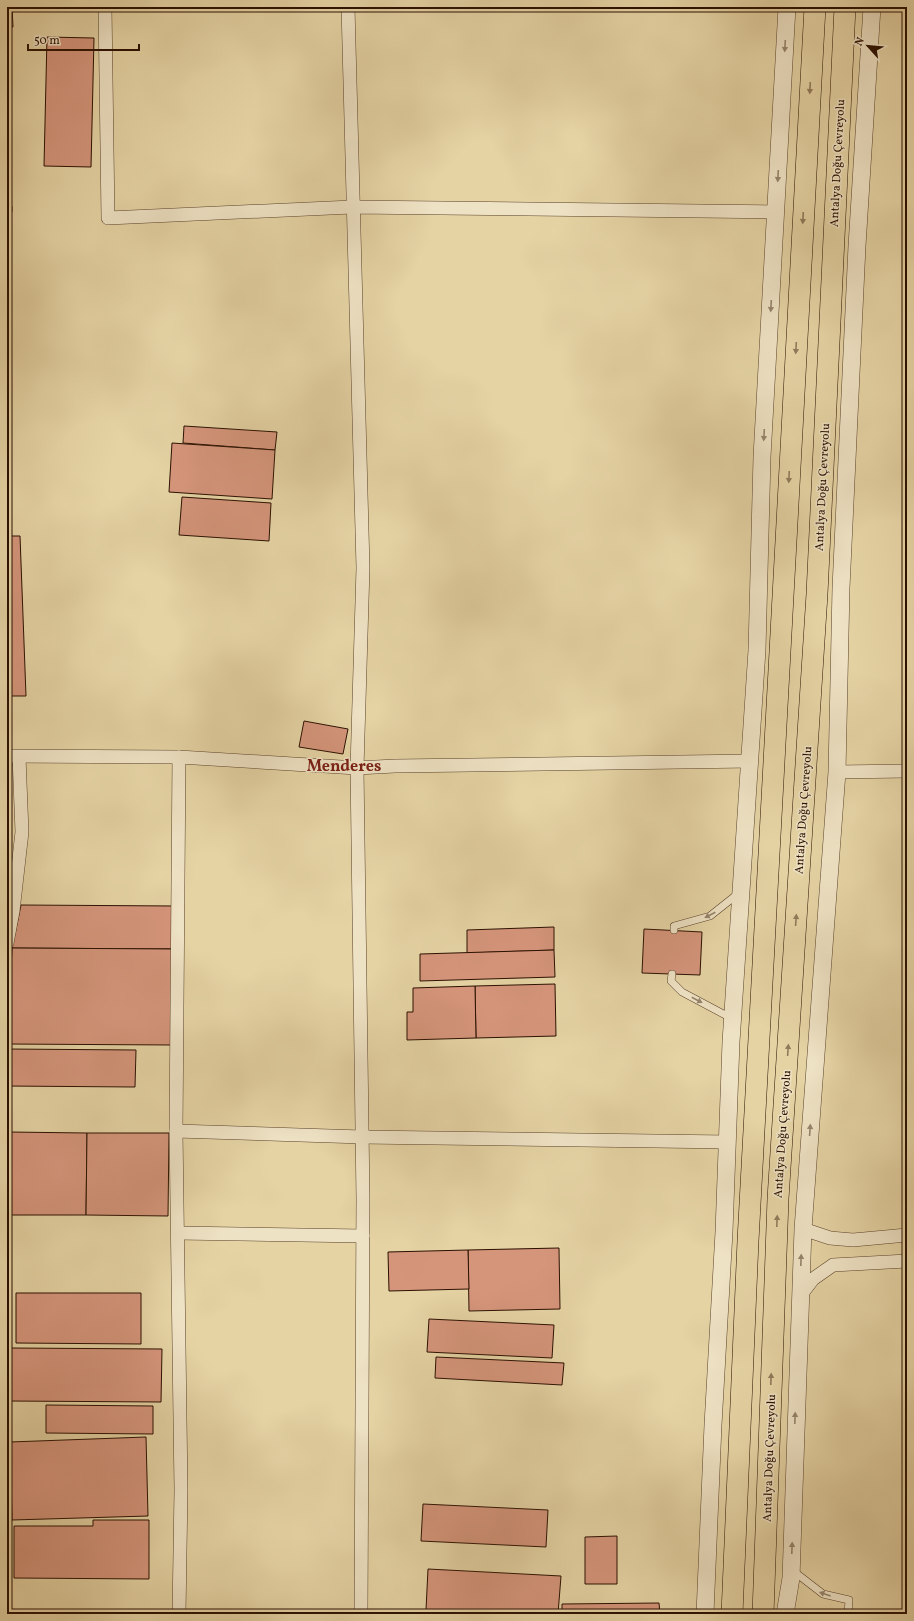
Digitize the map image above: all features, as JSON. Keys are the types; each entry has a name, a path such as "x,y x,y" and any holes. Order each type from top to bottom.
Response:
{"main road":[{"path":"732,1614 749,1225 814,7"},
{"name":"Antalya Doğu Çevreyolu","path":"763,1614 778,1199 817,594 845,7"}],"street":[{"path":"105,7 108,218 352,207 776,212"},
{"path":"348,7 352,207 363,568 357,768 363,1236 361,1614"},
{"path":"705,1614 728,1142 732,1018 757,650 762,457 787,7"},
{"path":"785,1614 791,1570 803,1229 837,772 841,580 857,246 872,7"},
{"path":"7,942 13,911 22,832 13,757 179,757 357,768 395,766 750,761"},
{"path":"179,757 176,1131 181,1490 179,1614"},
{"path":"837,772 907,771"},
{"path":"176,1131 362,1137 728,1142"},
{"path":"803,1229 830,1238 853,1240 907,1235"},
{"path":"178,1233 363,1236"},
{"path":"800,1296 813,1279 833,1265 907,1261"}],"lane":[{"path":"674,930 674,926 710,916 741,892"},
{"path":"672,974 671,981 682,992 732,1018"},
{"path":"791,1570 823,1594 849,1600 848,1614"}],"building":[{"path":"7,7 12,7 13,27 7,28"},
{"path":"47,37 94,38 91,167 44,166"},
{"path":"184,426 277,432 275,450 183,443"},
{"path":"172,443 275,450 272,499 169,492"},
{"path":"182,497 271,503 269,541 179,535"},
{"path":"7,536 20,536 26,696 7,696"},
{"path":"304,721 348,729 343,754 299,747"},
{"path":"21,905 175,906 175,949 12,948"},
{"path":"554,927 554,950 467,953 467,930"},
{"path":"644,929 702,932 700,975 642,973"},
{"path":"12,948 175,949 174,1045 7,1044"},
{"path":"554,950 555,977 420,981 420,954"},
{"path":"555,984 556,1036 476,1038 475,986"},
{"path":"475,986 476,1038 407,1040 407,1012 413,1012 413,988"},
{"path":"7,1049 136,1050 135,1087 7,1086"},
{"path":"9,1132 87,1133 86,1215 8,1215"},
{"path":"87,1133 169,1133 168,1216 86,1215"},
{"path":"559,1248 560,1309 469,1311 468,1250"},
{"path":"468,1250 469,1289 389,1291 388,1252"},
{"path":"16,1293 141,1293 141,1344 16,1343"},
{"path":"429,1319 554,1325 552,1358 427,1352"},
{"path":"9,1348 162,1349 161,1402 8,1401"},
{"path":"436,1357 564,1363 562,1385 435,1378"},
{"path":"46,1405 153,1406 153,1434 46,1433"},
{"path":"146,1437 148,1516 12,1520 10,1442"},
{"path":"423,1504 548,1510 546,1547 421,1541"},
{"path":"93,1520 149,1520 149,1579 14,1578 14,1526 93,1526"},
{"path":"617,1536 617,1584 585,1584 585,1537"},
{"path":"428,1569 561,1576 558,1614 499,1614 426,1610"},
{"path":"659,1603 660,1614 562,1614 562,1604"}],"district":[{"name":"Menderes","path":"344,765"}]}
